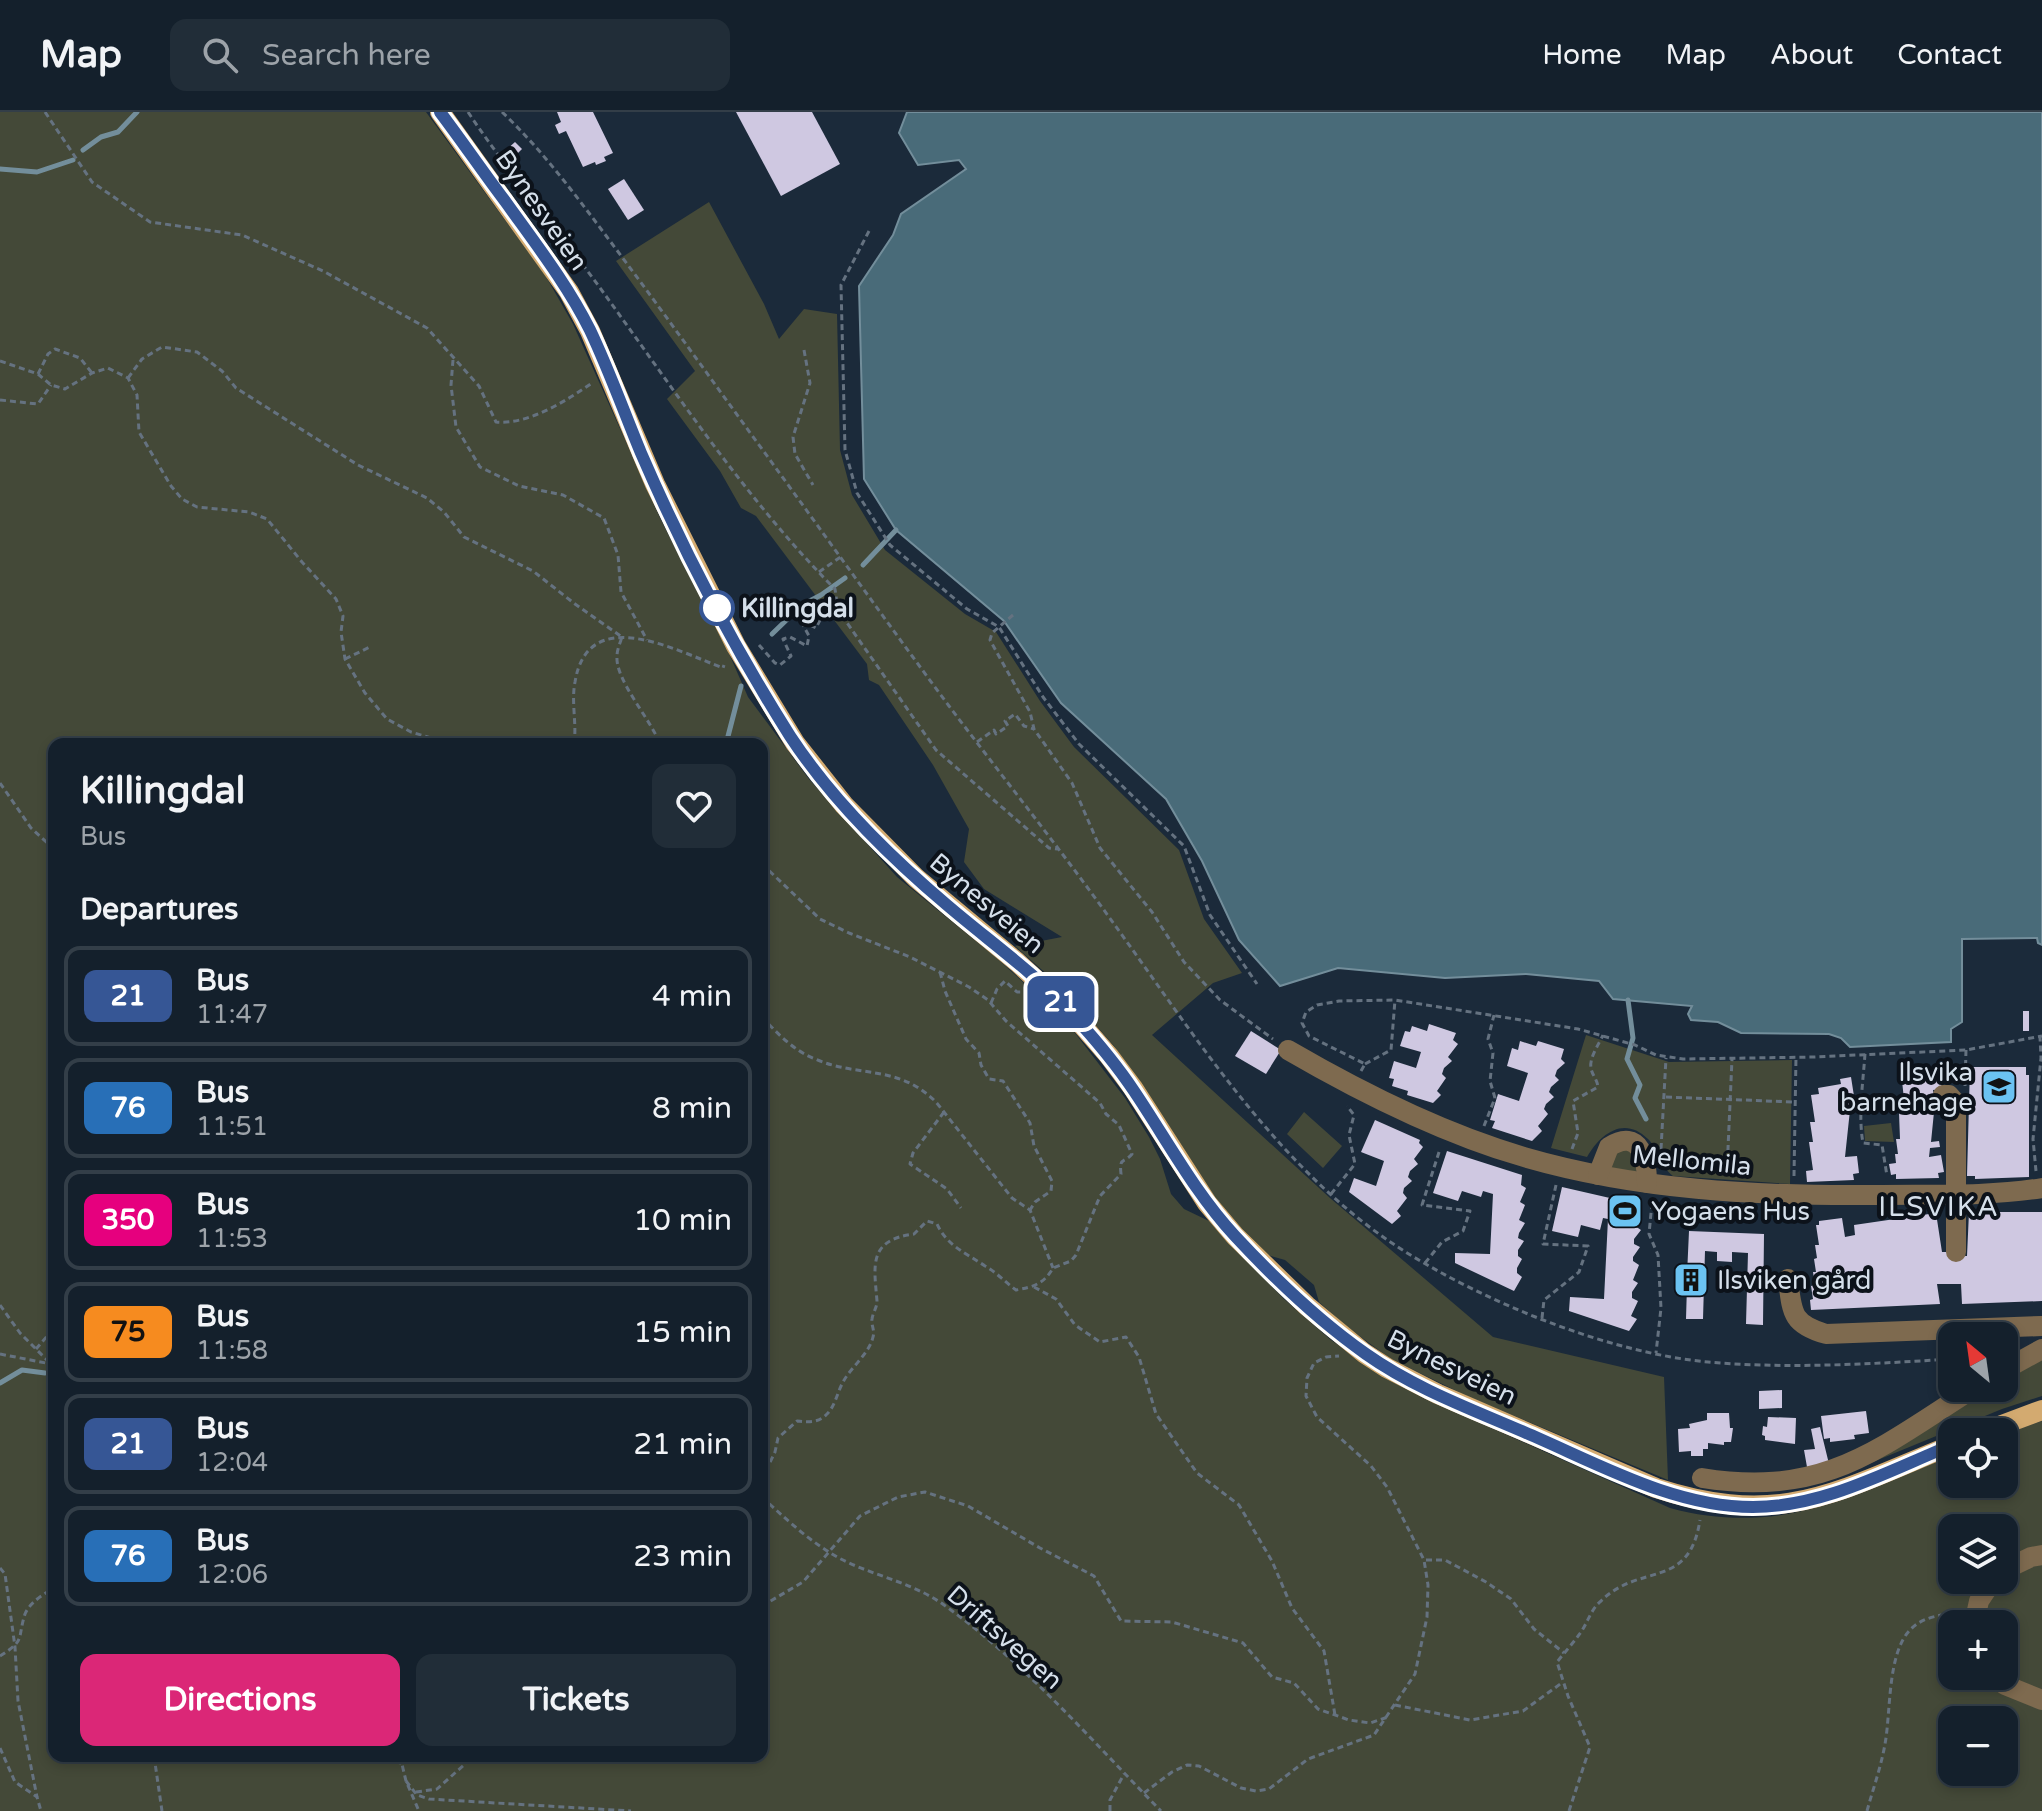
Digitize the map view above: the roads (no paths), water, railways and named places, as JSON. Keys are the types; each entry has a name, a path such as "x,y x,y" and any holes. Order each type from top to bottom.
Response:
{"main road":[{"name":"Bynesveien","path":"440,112 569,292 608,371 655,484 736,646 795,743 866,828 916,878 1050,992 1109,1056 1133,1088 1194,1185 1235,1236 1307,1306 1364,1353 1438,1394 1630,1477 1689,1499 1721,1505 1786,1505 1854,1486 1938,1451"},
{"path":"2018,1419 2042,1410"}],"street":[{"name":"Mellomila","path":"1288,1050 1350,1095 1402,1111 1521,1156 1598,1175 1651,1184 1793,1195 2017,1192 2039,1184"},
{"path":"1943,1095 1949,1095 1956,1103 1956,1252"},
{"path":"1598,1175 1609,1147 1622,1141 1630,1142 1636,1144 1644,1156 1651,1184"},
{"path":"1788,1279 1792,1311 1809,1329 1826,1334 1938,1333"},
{"path":"2018,1330 2042,1326"},
{"path":"2018,1362 2042,1349"},
{"path":"1702,1478 1766,1484 1838,1469 1861,1459 1952,1402"},
{"path":"2018,1563 2042,1555"},
{"path":"2017,1690 2042,1700"}],"water":[{"path":"907,112 2042,112 2042,945 2037,938 1962,939 1962,1022 1951,1029 1951,1042 1850,1047 1841,1038 1829,1034 1741,1033 1718,1022 1691,1020 1688,1014 1692,1006 1613,999 1599,981 1526,974 1445,978 1338,968 1280,986 1239,940 1202,861 1166,799 1061,703 1004,621 896,530 864,479 859,286 893,235 901,214 966,169 959,160 918,165 899,133"}],"waterway":[{"path":"83,150 101,137 118,132 137,112"},
{"path":"0,169 37,172 73,160"},
{"path":"863,565 896,530"},
{"path":"772,634 802,605 845,578"},
{"path":"728,738 741,686"},
{"path":"1628,1000 1633,1038 1627,1059 1640,1085 1635,1098 1646,1119"},
{"path":"0,1383 22,1370 45,1373"}],"place":[{"name":"Killingdal","path":"717,608"},
{"name":"Ilsvika barnehage","path":"1999,1087"},
{"name":"Yogaens Hus","path":"1625,1211"},
{"name":"Ilsviken gård","path":"1691,1280"}],"district":[{"name":"ILSVIKA","path":"1939,1206"}]}
